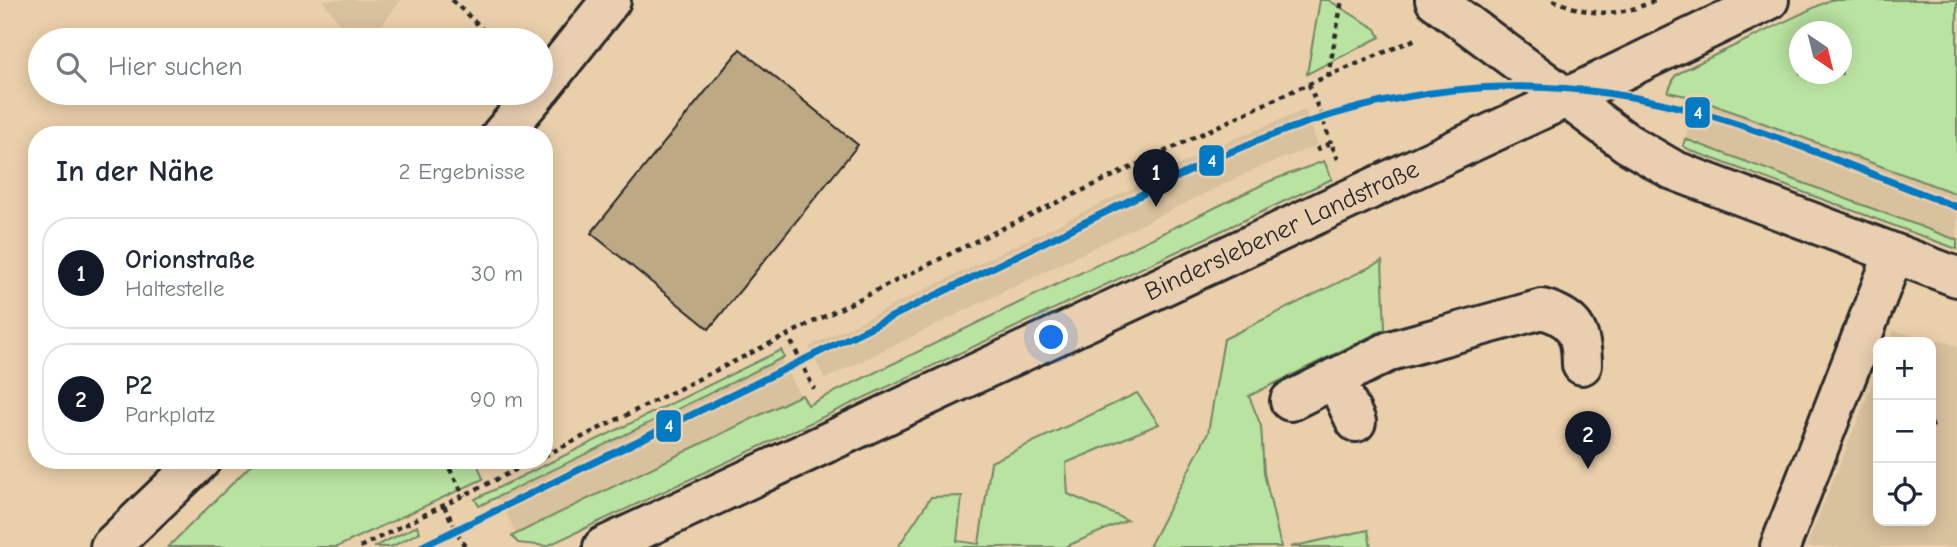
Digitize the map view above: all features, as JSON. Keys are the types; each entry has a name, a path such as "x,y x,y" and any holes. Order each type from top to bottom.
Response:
{"street":[{"path":"553,73 611,0"},
{"path":"1435,0 1627,143 1673,170 1957,277"},
{"name":"Binderslebener Landstraße","path":"603,547 1568,97 1769,0"},
{"path":"509,126 527,105"},
{"path":"1780,547 1894,254"},
{"path":"1290,401 1390,351 1542,309 1563,315 1574,326 1582,345 1582,365"},
{"path":"1335,379 1356,422"},
{"path":"110,547 192,469"}],"path":[{"path":"452,0 481,28"},
{"path":"1328,77 1342,0"},
{"path":"1553,0 1584,13 1618,12 1656,0"},
{"path":"553,451 787,333 1309,84 1411,41"},
{"path":"1309,84 1340,162"},
{"path":"1315,150 1331,143"},
{"path":"787,333 814,389"},
{"path":"450,469 464,496"},
{"path":"360,547 517,469"},
{"path":"444,506 466,547"}],"shaded area":[{"path":"322,0 401,0 380,28 343,28"},
{"path":"1695,98 1957,194 1957,240 1685,139"},
{"path":"1305,110 1318,145 1255,169 825,379 809,347 1224,143"},
{"path":"1894,331 1921,337 1892,337"},
{"path":"1936,340 1957,345 1957,547 1806,547 1873,382 1873,526 1936,526"},
{"path":"781,358 800,396 517,535 497,496"}],"green space":[{"path":"1320,0 1328,0 1376,29 1380,37 1307,74"},
{"path":"1830,0 1957,0 1957,194 1695,98 1668,92 1675,76"},
{"path":"1685,139 1957,240 1957,249 1692,151 1683,146"},
{"path":"1324,161 1332,179 547,546 518,543 512,536 799,396 802,395 808,405 1270,181"},
{"path":"1382,261 1385,329 1249,396 1261,426 1264,473 1281,547 1149,547 1208,433 1224,339"},
{"path":"781,350 784,357 479,506 475,499 537,469 553,469 553,461"},
{"path":"1137,393 1159,424 1066,463 1068,494 1127,520 1065,547 898,547 931,497 962,496 957,541 979,544 991,462"},
{"path":"247,469 479,469 483,479 337,547 168,547"},
{"path":"417,526 420,532 391,547 374,547"},
{"path":"1368,530 1371,547 1290,547"}],"building":[{"path":"740,49 858,145 709,329 591,233"}],"transit line":[{"name":"4","path":"421,547 1208,162 1270,136 1331,115 1392,100 1453,90 1515,87 1578,90 1642,99 1708,115 1771,136 1957,207"}],"place":[{"name":"Orionstraße","path":"1156,207"},
{"name":"P2","path":"1588,469"}]}
